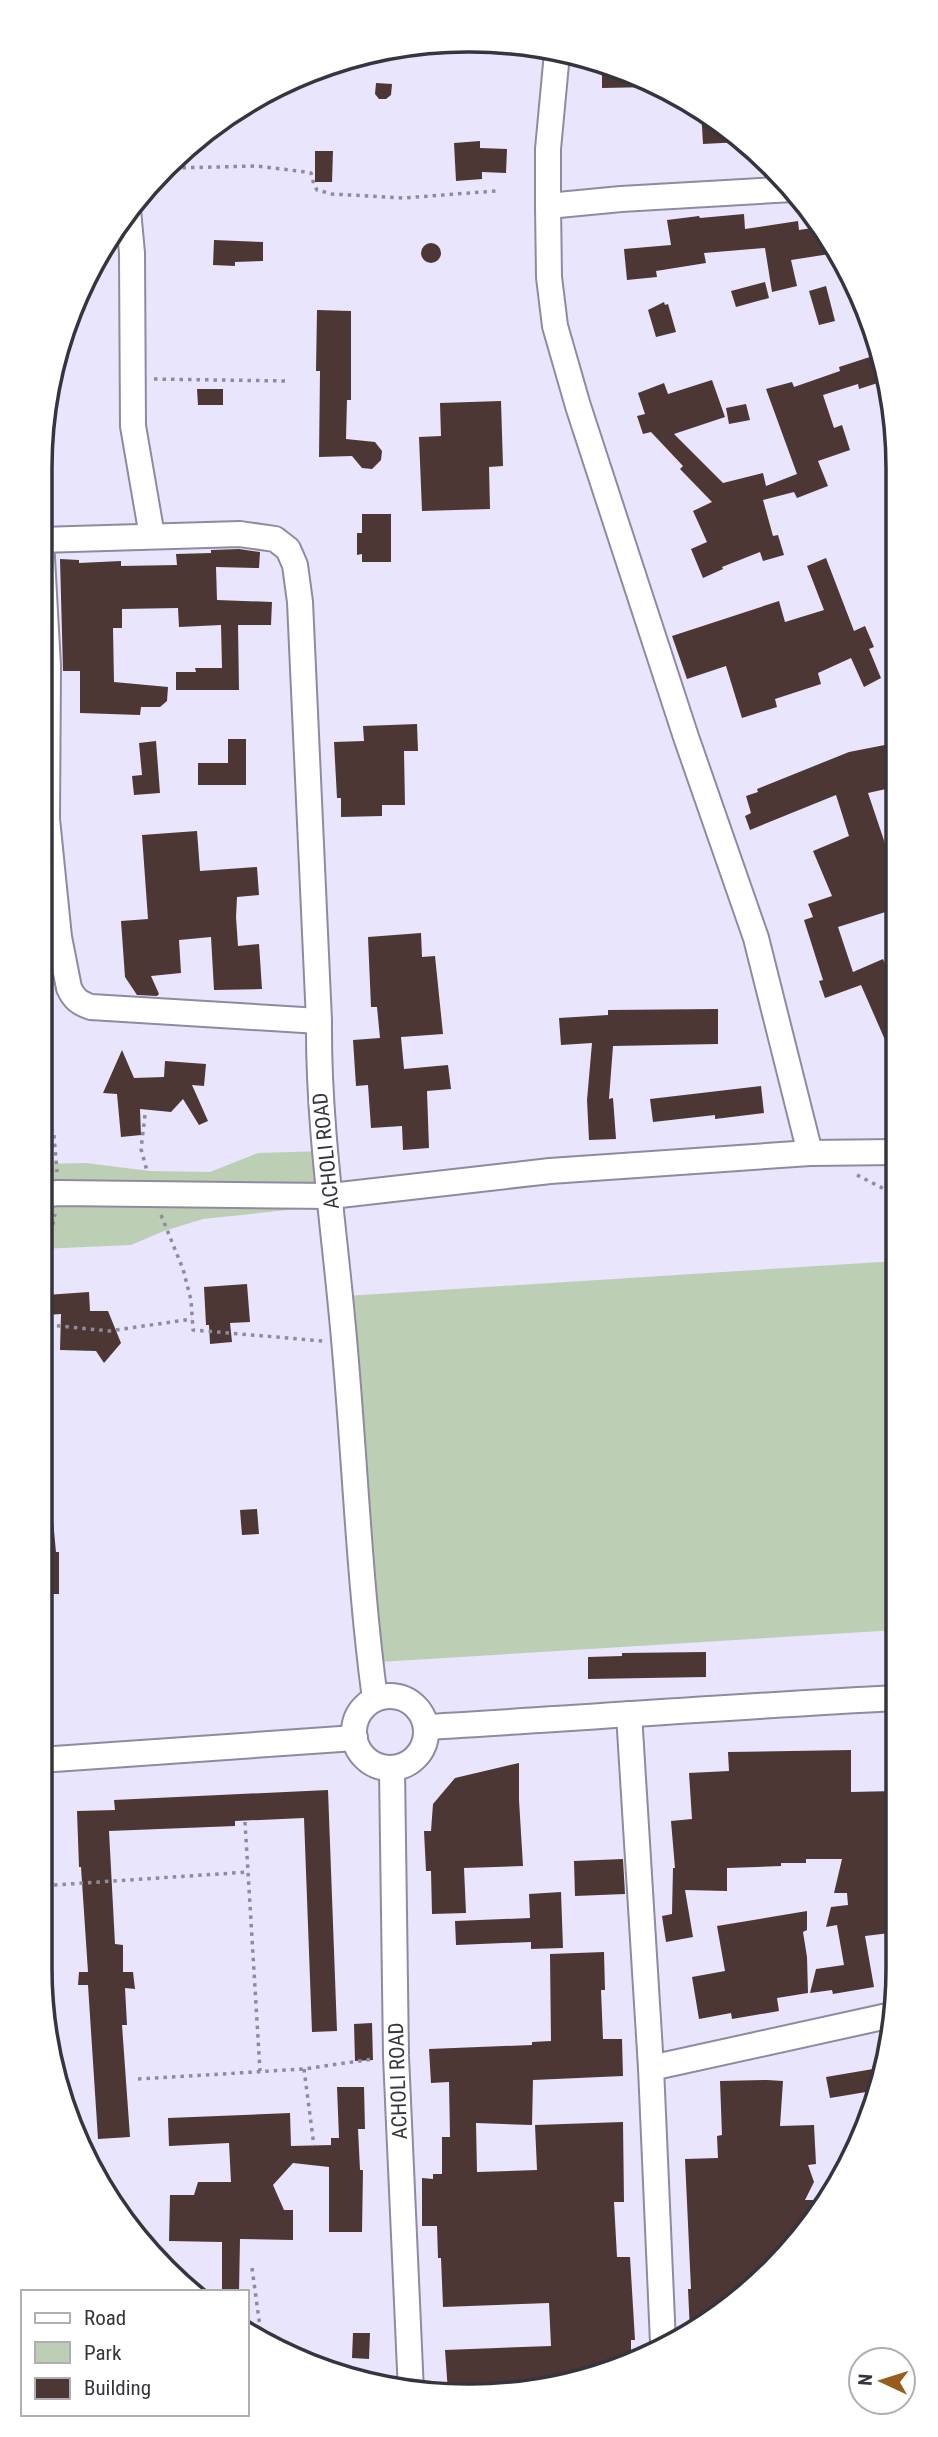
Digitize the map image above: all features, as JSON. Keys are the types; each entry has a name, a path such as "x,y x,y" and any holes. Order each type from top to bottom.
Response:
{"street":[{"path":"556,62 548,149 548,276 559,339 578,406 686,737 756,938 810,1153"},
{"path":"548,206 778,190"},
{"path":"52,540 152,536 133,426 130,228"},
{"name":"ACHOLI ROAD","path":"152,536 240,534 275,539 288,549 295,565 300,602 320,1021 319,1074 375,1699"},
{"path":"52,868 59,937 72,996 77,1002 91,1007 320,1021"},
{"path":"52,1194 331,1196 550,1171 810,1153 886,1152"},
{"path":"403,1698 418,1709 426,1727 424,1747 411,1762 392,1769 374,1765 367,1761 357,1747 356,1720 361,1711 375,1699 403,1698"},
{"path":"426,1727 886,1699"},
{"path":"629,1714 651,2068 663,2337"},
{"path":"52,1758 355,1738"},
{"name":"ACHOLI ROAD","path":"392,1769 396,2056 410,2380"},
{"path":"651,2068 883,2017"}],"path":[{"path":"180,169 257,166 306,172 311,173 317,190 332,194 403,198 496,191"},
{"path":"131,379 289,382"},
{"path":"145,1115 141,1149 153,1194 183,1269 191,1300 193,1330 345,1343"},
{"path":"52,1325 109,1331 192,1319"},
{"path":"246,1822 260,2072"},
{"path":"54,1885 248,1872"},
{"path":"138,2080 304,2069 396,2056"},
{"path":"304,2069 314,2146"},
{"path":"252,2268 260,2328"}],"green space":[{"path":"324,1151 326,1206 203,1219 131,1245 52,1248 52,1164 86,1163 150,1171 210,1172 258,1153"},
{"path":"886,1262 886,1631 363,1663 346,1296"}],"building":[{"path":"602,75 636,87 602,88"},
{"path":"376,83 392,84 391,95 386,99 379,99 375,94"},
{"path":"702,124 728,143 703,144"},
{"path":"480,141 480,148 507,149 506,173 482,172 482,179 456,181 454,143"},
{"path":"315,151 333,151 332,182 315,182"},
{"path":"744,214 745,229 798,221 799,230 808,229 826,255 791,260 797,286 772,292 765,248 704,253 706,263 656,271 657,277 627,280 624,249 671,245 667,220"},
{"path":"214,240 263,242 263,261 235,262 235,266 213,265"},
{"path":"431,243 438,246 441,253 438,260 431,263 424,260 421,253 424,246"},
{"path":"765,282 769,298 736,307 731,291"},
{"path":"826,286 835,321 819,325 809,291"},
{"path":"664,302 665,305 668,304 676,332 656,337 648,310"},
{"path":"317,310 351,311 351,400 347,400 346,439 375,442 382,451 381,460 372,469 362,468 352,456 319,457 320,371 316,371"},
{"path":"870,357 876,384 859,389 858,384 823,395 834,428 842,425 850,450 818,461 828,486 797,498 794,492 763,500 773,536 778,535 784,555 763,561 760,552 722,567 723,569 703,578 691,549 707,542 693,511 712,502 680,469 683,466 651,432 643,434 637,416 645,414 638,393 664,383 668,394 712,380 725,417 674,434 723,483 763,473 766,486 797,474 766,389 792,382 794,387 840,371 839,367"},
{"path":"197,389 223,389 223,405 198,405"},
{"path":"501,401 503,466 489,467 490,509 422,511 419,437 441,436 440,403"},
{"path":"746,404 750,420 729,424 726,408"},
{"path":"362,514 391,514 391,562 362,562 362,554 357,555 357,533 362,533"},
{"path":"239,549 260,552 259,568 216,567 217,600 272,602 271,625 238,625 239,690 176,690 176,672 196,672 195,668 222,668 221,625 179,627 178,608 122,609 122,628 113,628 114,682 168,687 167,701 160,707 141,707 140,715 80,713 80,671 63,671 60,559 79,560 79,563 121,561 121,566 177,565 176,554"},
{"path":"826,558 854,631 865,626 874,647 869,649 881,678 864,687 851,658 818,673 821,684 775,699 777,707 742,718 726,666 687,679 672,636 779,601 785,622 824,610 807,566"},
{"path":"417,724 418,751 404,751 405,805 382,805 382,816 341,817 341,798 337,798 334,742 364,741 363,726"},
{"path":"228,739 246,739 246,785 198,785 198,763 228,763"},
{"path":"156,741 160,793 134,795 132,776 142,775 139,743"},
{"path":"886,745 886,789 868,793 886,846 886,912 838,927 853,972 883,959 886,966 886,1042 861,985 825,998 819,981 823,980 804,920 813,917 808,904 832,896 813,851 849,836 836,795 750,830 745,816 751,813 746,796 758,792 757,789 849,752"},
{"path":"197,831 200,871 257,867 259,895 237,897 236,917 238,946 259,944 262,989 214,990 211,937 179,940 181,973 151,976 159,994 137,995 125,977 121,921 148,919 142,835"},
{"path":"421,933 422,957 435,956 443,1034 401,1037 404,1069 448,1065 451,1089 427,1091 429,1148 403,1150 402,1126 371,1128 368,1085 356,1086 353,1040 380,1038 377,1007 371,1007 368,937"},
{"path":"718,1009 718,1044 613,1046 609,1099 613,1098 616,1139 589,1140 587,1100 592,1043 561,1045 559,1018 608,1015 608,1010"},
{"path":"122,1050 134,1078 164,1077 165,1061 206,1064 204,1086 192,1085 208,1121 199,1125 183,1099 171,1112 140,1109 141,1135 121,1137 117,1094 103,1093"},
{"path":"761,1086 764,1113 653,1122 650,1099"},
{"path":"247,1284 250,1322 230,1323 232,1342 210,1344 204,1287"},
{"path":"89,1292 90,1311 108,1311 121,1343 104,1363 96,1351 60,1350 61,1314 52,1315 52,1295"},
{"path":"52,1509 56,1552 59,1552 59,1594 52,1594"},
{"path":"257,1509 259,1534 242,1535 240,1510"},
{"path":"706,1652 706,1677 588,1679 588,1657 622,1656 622,1653"},
{"path":"851,1750 851,1792 886,1791 886,1933 865,1936 874,1987 833,1994 832,1990 810,1993 816,1969 844,1965 837,1925 826,1927 831,1907 848,1905 847,1893 834,1893 842,1859 806,1859 806,1863 781,1863 781,1866 727,1868 727,1891 685,1890 693,1937 666,1942 662,1916 672,1914 675,1868 671,1821 692,1819 689,1773 729,1771 728,1752"},
{"path":"519,1763 523,1866 464,1868 466,1913 432,1914 431,1871 426,1871 424,1831 431,1831 433,1804 455,1778"},
{"path":"328,1790 337,2031 312,2032 304,1818 235,1821 235,1826 109,1831 115,1944 123,1945 123,1972 133,1972 135,1989 125,1988 127,2025 122,2025 130,2137 98,2139 88,1985 78,1985 79,1972 88,1972 77,1811 115,1810 114,1800"},
{"path":"623,1859 625,1894 575,1896 574,1861"},
{"path":"561,1892 563,1948 531,1949 531,1942 456,1945 455,1921 530,1918 529,1894"},
{"path":"807,1911 807,1930 803,1932 808,1993 777,1998 779,2011 732,2019 731,2013 699,2019 692,1977 725,1971 717,1926"},
{"path":"604,1952 605,1990 601,1990 603,2039 622,2039 623,2076 533,2080 532,2125 476,2123 477,2172 537,2170 535,2125 623,2122 624,2202 614,2202 617,2257 630,2257 635,2340 631,2340 631,2352 577,2370 496,2384 447,2384 445,2350 551,2346 549,2303 443,2307 437,2226 422,2226 422,2178 433,2179 433,2174 442,2174 442,2137 450,2137 449,2082 431,2083 429,2049 532,2045 532,2042 551,2041 550,1954"},
{"path":"372,2023 373,2060 355,2061 354,2024"},
{"path":"873,2069 866,2092 830,2098 826,2077"},
{"path":"720,2081 783,2081 780,2126 814,2125 816,2164 808,2165 814,2182 805,2200 814,2200 764,2263 723,2298 689,2321 688,2289 691,2289 685,2159 718,2158 717,2136 722,2135"},
{"path":"337,2087 364,2087 365,2129 358,2129 360,2170 363,2170 362,2232 329,2232 329,2167 293,2163 273,2185 284,2210 293,2210 293,2240 240,2239 239,2290 222,2290 222,2242 169,2241 170,2195 194,2195 198,2182 231,2182 229,2143 169,2146 168,2118 290,2113 291,2146 331,2145 331,2138 339,2138"},
{"path":"353,2333 370,2333 369,2359 352,2358"}]}
